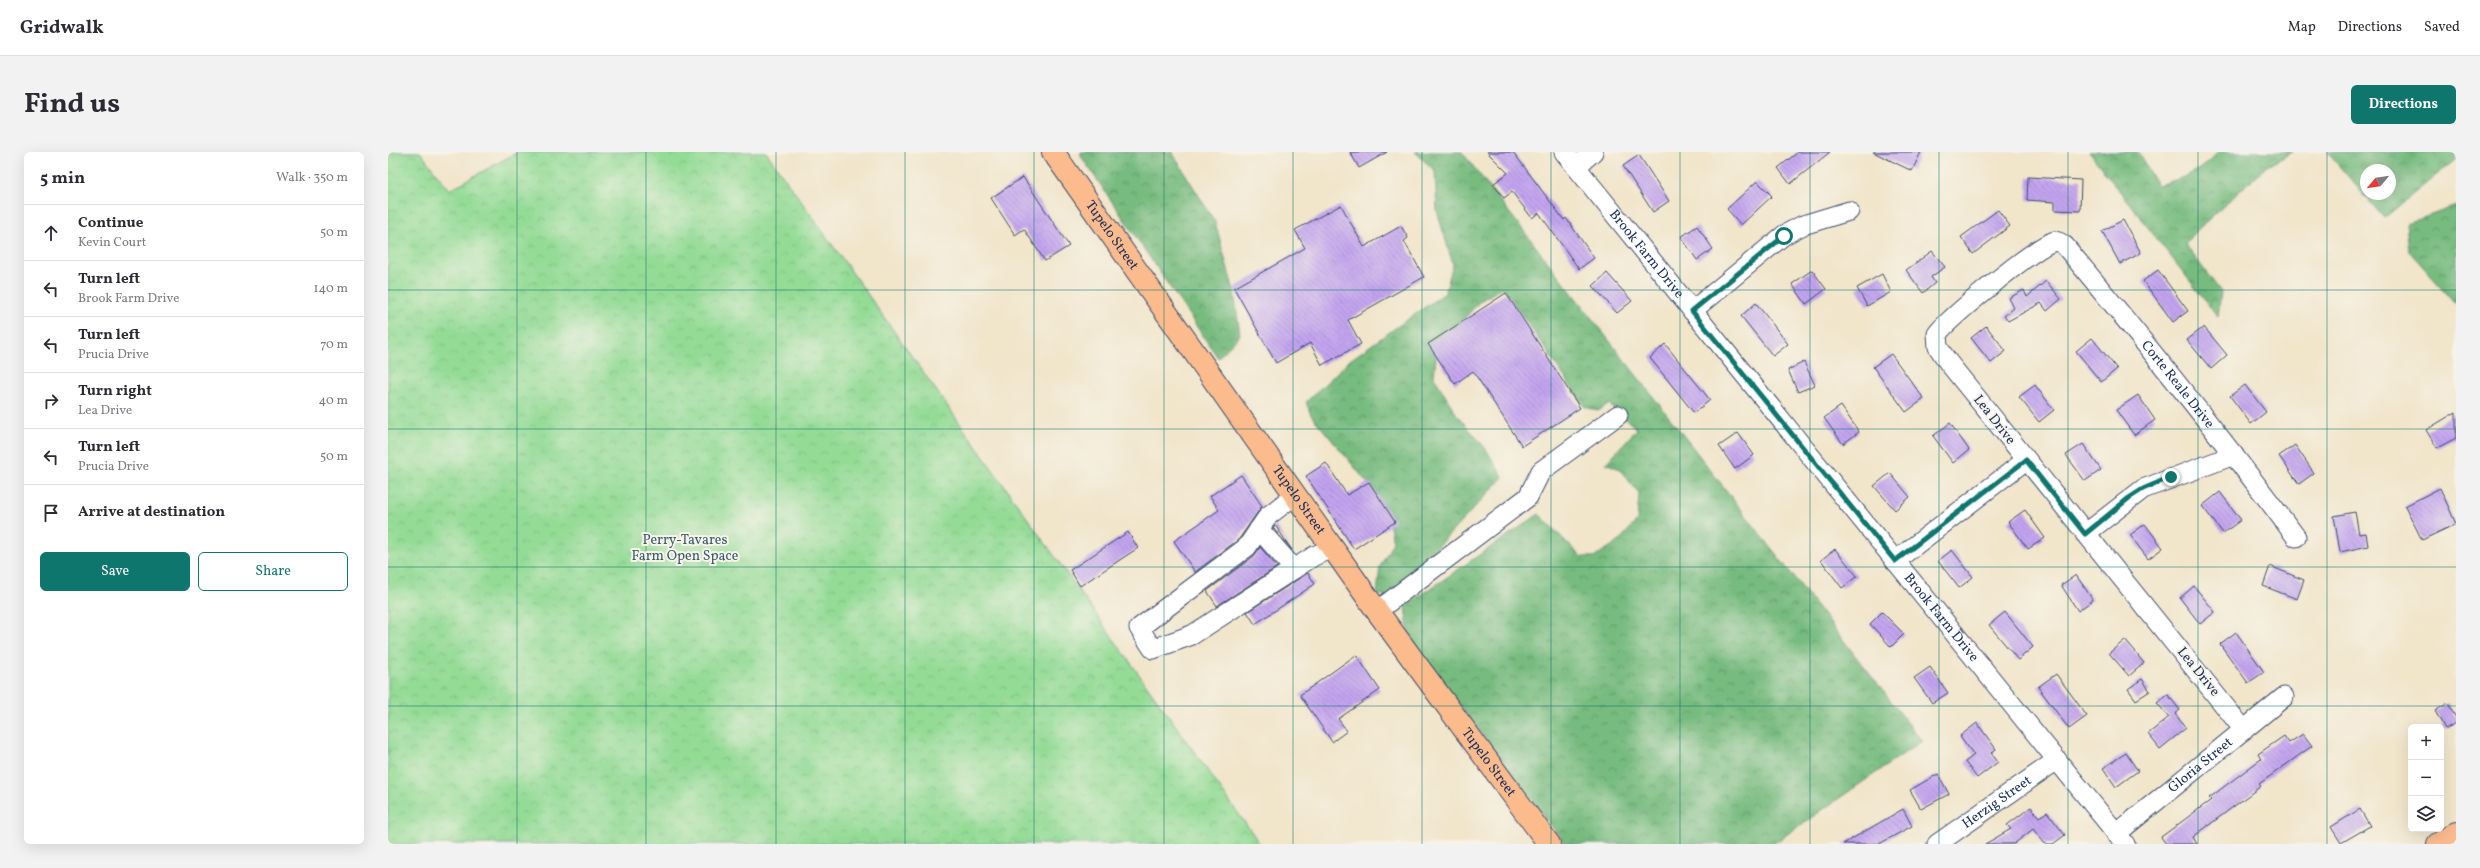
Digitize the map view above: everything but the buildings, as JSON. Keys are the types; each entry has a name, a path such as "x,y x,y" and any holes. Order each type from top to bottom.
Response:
{"main road":[{"name":"Tupelo Street","path":"1053,152 1377,611 1549,844"},
{"path":"2438,844 2456,833"}],"street":[{"name":"Brook Farm Drive","path":"1564,152 2120,839"},
{"path":"1576,167 1593,152"},
{"path":"1692,311 1784,236 1803,225 1849,211"},
{"name":"Corte Reale Drive","path":"2053,241 2059,241 2065,246 2234,455 2296,537"},
{"name":"Lea Drive","path":"2053,241 2027,257 1937,334 1938,347 1948,362 2085,534 2244,730"},
{"path":"1377,611 1528,496 1540,471 1618,415"},
{"path":"2085,534 2143,489 2234,455"},
{"path":"1895,561 2026,460"},
{"path":"1295,495 1268,516 1247,547 1139,628 1153,650 1192,635 1314,556 1332,548"},
{"path":"1259,528 1294,569"},
{"name":"Gloria Street","path":"2120,839 2244,730 2284,697"},
{"name":"Herzig Street","path":"1937,844 2057,760"}],"green space":[{"name":"Perry-Tavares Farm Open Space","path":"388,152 420,152 449,190 518,152 766,152 1260,844 388,844"},
{"path":"1081,152 1172,152 1215,222 1234,291 1240,335 1218,358 1081,156"},
{"path":"1415,152 1462,152 1922,741 1773,844 1565,844 1409,638 1405,606 1539,514 1581,557 1594,557 1618,542 1637,521 1639,493 1619,469 1606,463 1637,429 1609,404 1598,411 1585,407 1503,287 1480,301 1437,349 1434,377 1457,415 1486,449 1503,477 1391,597 1377,594 1380,567 1393,542 1387,512 1371,487 1311,415 1306,402 1350,360 1445,293 1453,265 1437,211 1435,171"},
{"path":"2089,152 2138,152 2157,185 2175,180 2198,170 2218,152 2293,152 2267,166 2194,233 2185,244 2221,292 2218,317"},
{"path":"2327,152 2455,152 2455,160 2384,218 2368,200 2396,200 2396,164 2360,164 2360,190"},
{"path":"2456,206 2456,304 2409,251 2406,224"}],"route":[{"path":"1784,236 1692,311 1806,454 1895,561 2026,460 2085,534 2129,498 2143,489 2171,477"}]}
